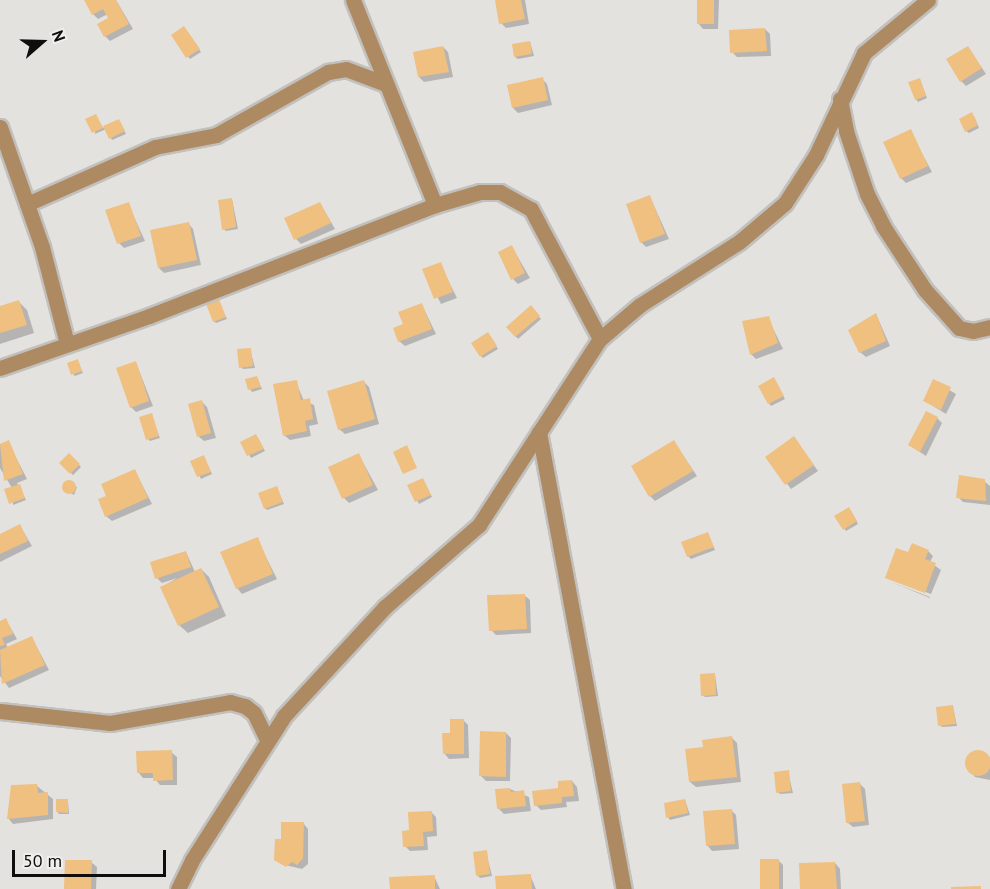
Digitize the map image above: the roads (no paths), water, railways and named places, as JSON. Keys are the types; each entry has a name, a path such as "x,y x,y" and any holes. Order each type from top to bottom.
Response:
{"street":[{"path":"353,0 435,205"},
{"path":"178,889 192,860 267,740 385,607 479,525 600,339 640,305 740,242 785,203 816,155 840,99 864,53 928,0"},
{"path":"27,204 155,147 216,135 328,72 346,69 386,84"},
{"path":"840,99 846,131 867,194 883,226 919,281 959,328 973,331 990,327"},
{"path":"0,127 27,204 68,344"},
{"path":"0,368 435,205 480,192 500,192 531,208 600,339"},
{"path":"539,432 624,889"},
{"path":"0,711 110,723 230,702 245,706 254,713 267,740"}]}
